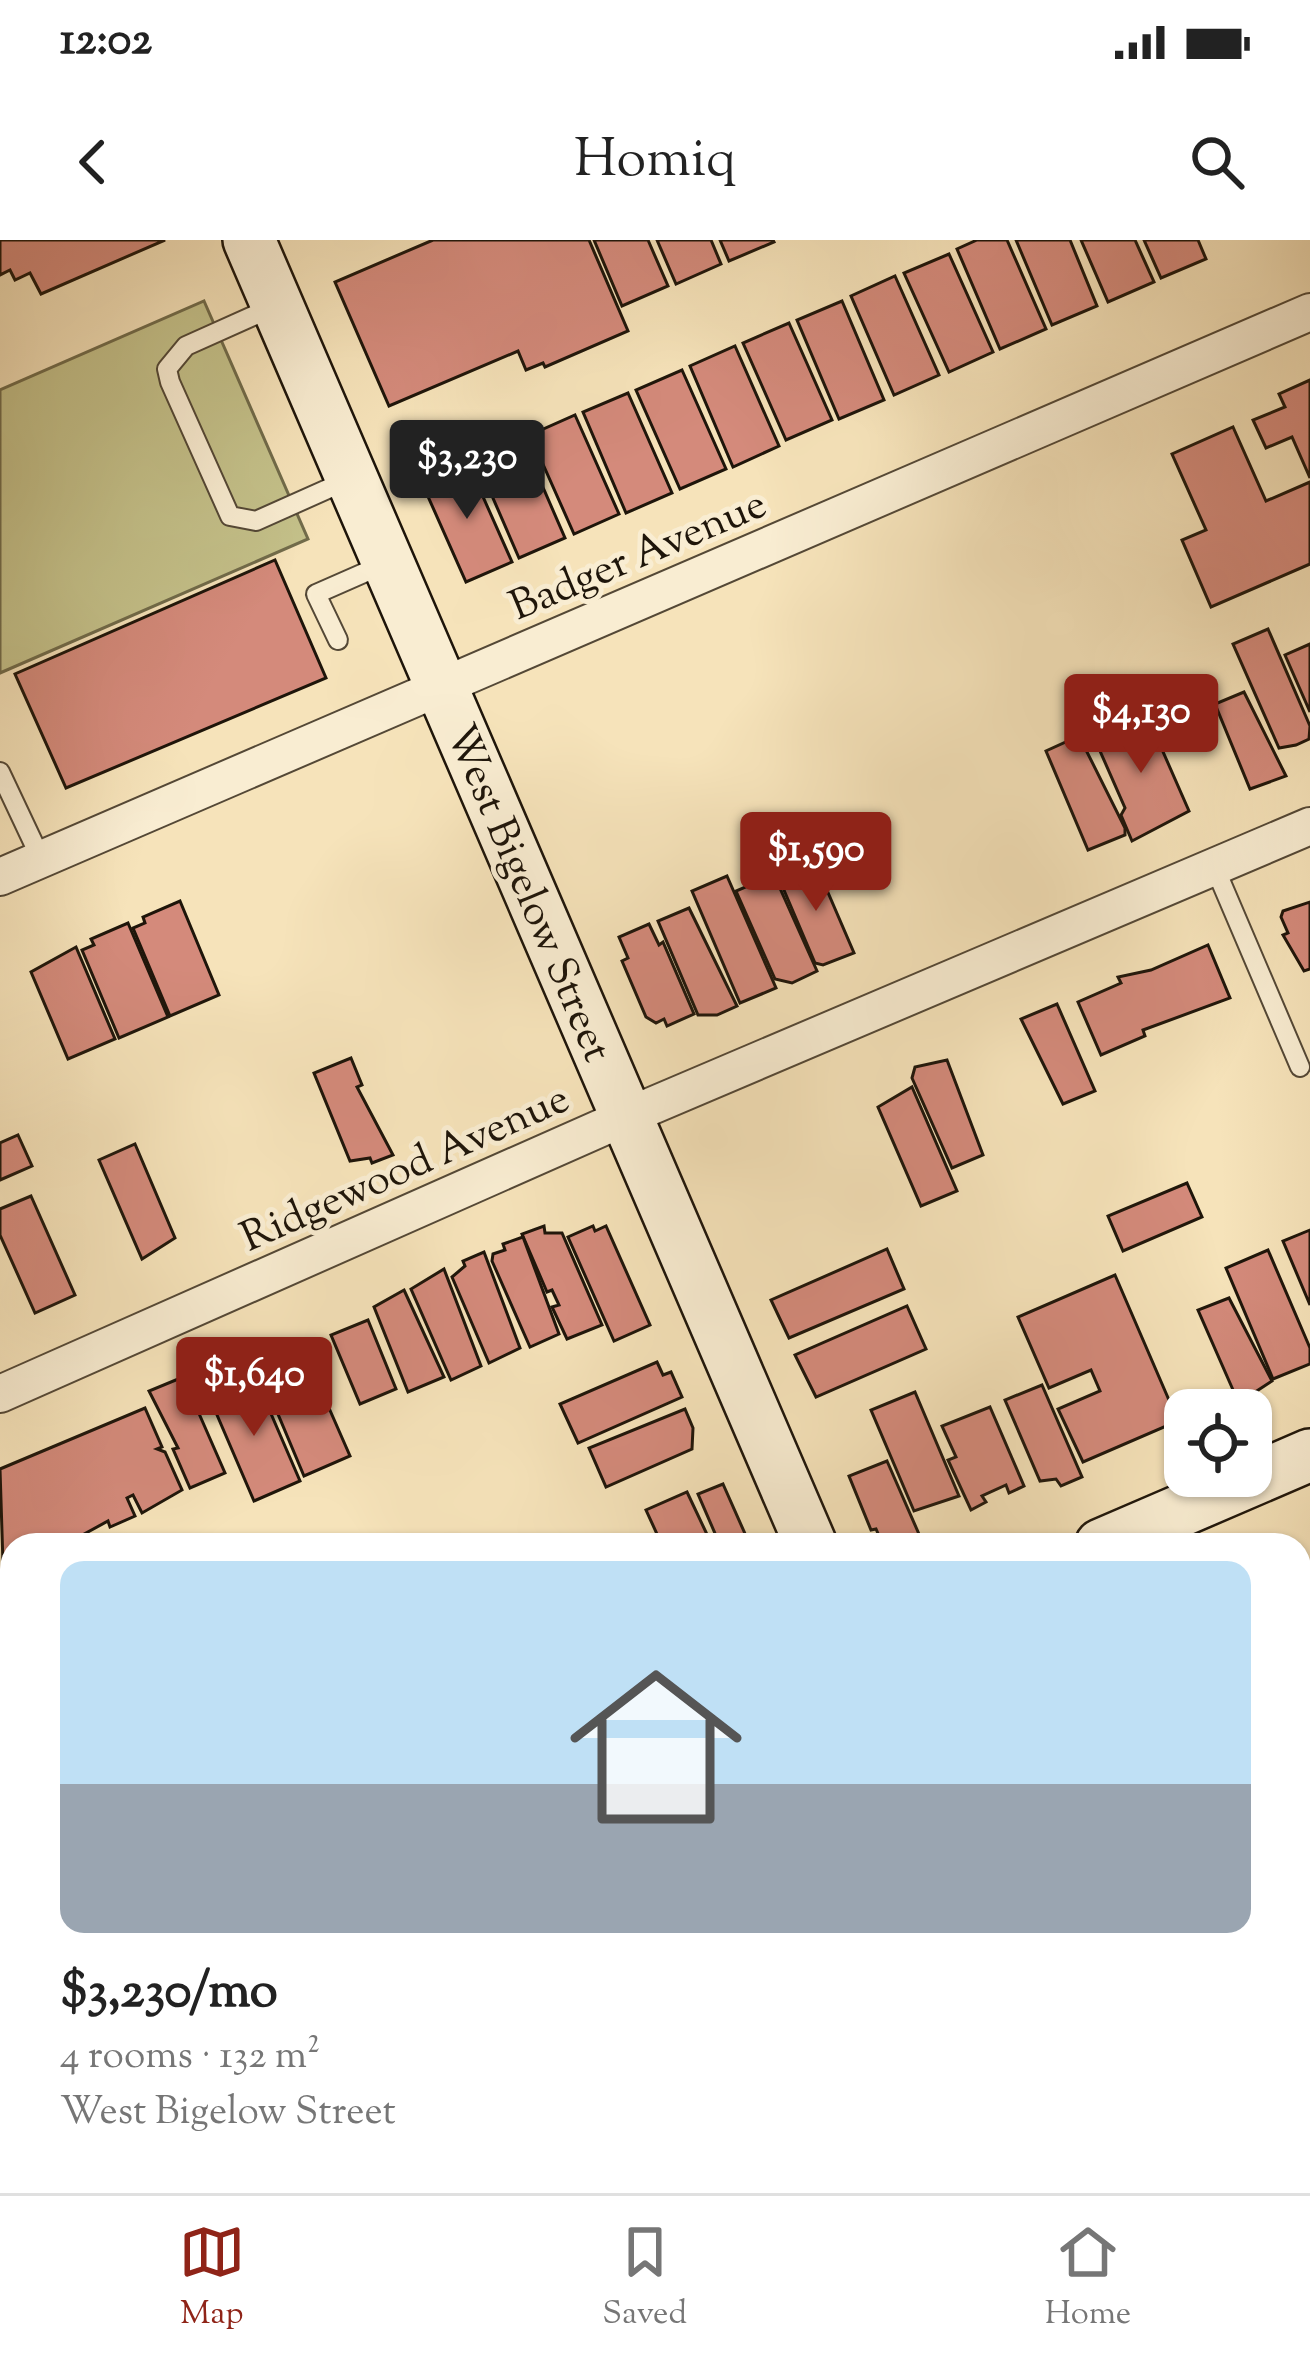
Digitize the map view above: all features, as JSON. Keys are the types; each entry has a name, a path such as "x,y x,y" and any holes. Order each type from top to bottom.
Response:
{"street":[{"name":"West Bigelow Street","path":"262,244 278,305 806,1533"},
{"name":"Badger Avenue","path":"0,877 1310,311"},
{"name":"Ridgewood Avenue","path":"0,1394 628,1116 1310,826"},
{"path":"1129,1533 1310,1455"}],"lane":[{"path":"278,305 186,346 167,369 170,382 230,516 256,521 352,478"},
{"path":"338,640 316,594 387,563"},
{"path":"0,772 41,859"},
{"path":"1215,868 1300,1067"}],"shaded area":[{"path":"204,301 308,539 0,673 0,390"}],"building":[{"path":"0,240 165,240 41,294 30,273 15,280 10,270 0,275"},
{"path":"433,240 589,240 628,331 545,367 543,363 526,370 518,351 389,406 335,282"},
{"path":"594,240 648,240 668,286 622,306"},
{"path":"657,240 711,240 721,264 676,284"},
{"path":"720,240 773,240 774,242 729,261"},
{"path":"977,240 1007,240 1046,329 1000,349 957,249"},
{"path":"1016,240 1070,240 1097,306 1052,325"},
{"path":"1081,240 1135,240 1154,282 1108,302"},
{"path":"1144,240 1198,240 1206,259 1161,278"},
{"path":"949,254 993,352 949,372 904,273"},
{"path":"895,276 939,375 894,395 851,296"},
{"path":"842,301 884,400 839,419 797,320"},
{"path":"789,323 832,420 786,440 743,343"},
{"path":"735,346 779,446 733,467 690,366"},
{"path":"682,370 726,469 680,489 636,390"},
{"path":"1310,380 1310,478 1292,437 1266,448 1253,420 1285,407 1279,394"},
{"path":"628,393 672,493 626,513 583,412"},
{"path":"575,415 619,514 574,534 530,435"},
{"path":"1233,427 1266,501 1310,482 1310,564 1211,607 1182,540 1206,530 1172,454"},
{"path":"522,439 565,538 519,558 476,459"},
{"path":"468,463 512,562 466,582 422,483"},
{"path":"275,560 326,678 66,788 15,674"},
{"path":"1268,629 1310,726 1309,739 1279,748 1233,644"},
{"path":"1310,644 1310,712 1285,655"},
{"path":"1244,692 1286,776 1250,789 1215,704"},
{"path":"1146,713 1189,811 1132,841 1121,815 1125,808 1093,735"},
{"path":"1079,736 1125,828 1125,835 1088,850 1046,751"},
{"path":"814,860 854,953 823,965 815,963 778,876"},
{"path":"774,875 817,971 792,983 775,979 736,891"},
{"path":"727,876 776,988 740,1003 692,891"},
{"path":"180,901 219,995 170,1016 133,928 145,923 143,917"},
{"path":"1310,902 1310,969 1304,971 1283,935 1288,933 1281,917 1283,911"},
{"path":"689,908 737,1006 717,1015 698,1015 658,921"},
{"path":"128,923 168,1017 119,1038 82,950 94,945 91,939"},
{"path":"649,924 659,945 663,942 694,1014 667,1026 664,1019 656,1023 646,1017 622,961 628,958 619,937"},
{"path":"1208,945 1230,998 1143,1030 1145,1036 1101,1055 1078,1002 1121,983 1118,977 1151,970"},
{"path":"76,947 115,1039 68,1059 31,972"},
{"path":"1057,1004 1095,1091 1063,1104 1021,1019"},
{"path":"351,1058 362,1085 357,1087 393,1155 372,1163 370,1158 350,1161 314,1073"},
{"path":"947,1060 983,1155 952,1168 912,1078 915,1067"},
{"path":"912,1087 957,1191 921,1206 878,1107"},
{"path":"18,1135 32,1166 0,1180 0,1143"},
{"path":"135,1144 175,1238 142,1259 99,1160"},
{"path":"1187,1183 1202,1217 1123,1251 1108,1216"},
{"path":"31,1196 75,1295 35,1313 0,1235 0,1209"},
{"path":"544,1226 545,1233 562,1233 602,1325 567,1339 552,1307 559,1305 552,1290 547,1292 522,1234"},
{"path":"593,1226 595,1231 606,1226 650,1325 614,1341 568,1237"},
{"path":"1310,1230 1310,1305 1283,1241"},
{"path":"523,1237 559,1334 530,1347 492,1261 493,1254 505,1250 503,1244"},
{"path":"887,1249 904,1289 789,1338 771,1300"},
{"path":"1268,1250 1310,1348 1310,1364 1273,1379 1226,1268"},
{"path":"484,1252 520,1348 489,1363 452,1277 465,1266 463,1261"},
{"path":"444,1269 481,1366 451,1380 411,1289"},
{"path":"1115,1275 1164,1389 1164,1427 1083,1462 1058,1409 1100,1391 1091,1370 1049,1388 1018,1317"},
{"path":"404,1290 444,1377 408,1392 374,1307"},
{"path":"1229,1298 1272,1381 1260,1389 1233,1389 1198,1310"},
{"path":"907,1306 926,1349 816,1397 795,1355"},
{"path":"368,1320 396,1389 360,1404 331,1335"},
{"path":"304,1351 350,1456 304,1476 262,1376 289,1366 286,1359"},
{"path":"657,1362 663,1375 671,1372 682,1397 578,1443 560,1404"},
{"path":"183,1377 225,1473 190,1488 173,1449 178,1448 149,1391"},
{"path":"256,1379 300,1481 254,1501 208,1394"},
{"path":"1042,1385 1082,1477 1061,1486 1056,1479 1040,1481 1005,1400"},
{"path":"915,1392 959,1496 914,1511 871,1410"},
{"path":"990,1407 1024,1486 1009,1493 1006,1485 982,1496 986,1502 971,1510 948,1460 956,1457 942,1426"},
{"path":"145,1408 162,1447 157,1449 165,1452 182,1490 142,1513 133,1495 127,1498 135,1516 110,1527 108,1521 86,1533 2,1533 0,1469"},
{"path":"685,1409 693,1428 692,1449 606,1487 589,1448"},
{"path":"887,1461 918,1533 871,1530 849,1476"},
{"path":"723,1484 745,1533 715,1533 698,1494"},
{"path":"687,1492 706,1533 657,1533 646,1510"}]}
